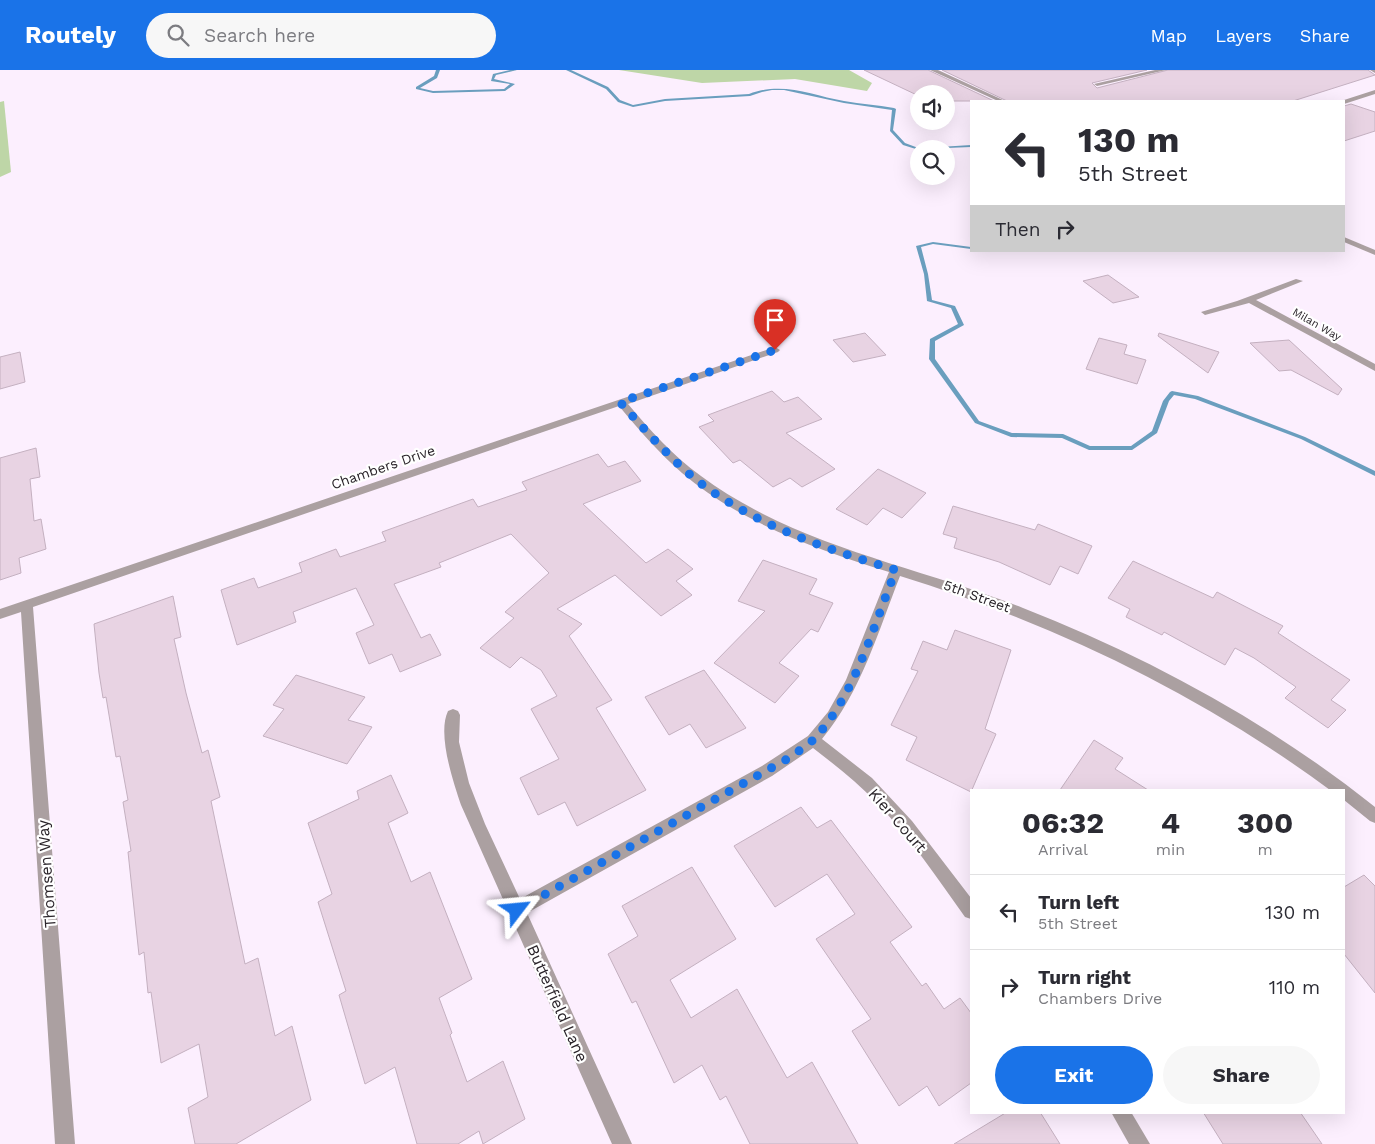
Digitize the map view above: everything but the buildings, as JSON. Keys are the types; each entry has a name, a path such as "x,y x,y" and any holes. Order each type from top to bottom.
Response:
{"street":[{"path":"933,70 1000,100"},
{"path":"1097,84 1163,70"},
{"path":"1345,102 1375,92"},
{"path":"1345,240 1375,253"},
{"path":"1205,312 1300,281"},
{"name":"Milan Way","path":"1248,299 1375,368"},
{"name":"Chambers Drive","path":"0,614 775,350"},
{"name":"5th Street","path":"620,402 664,451 696,479 729,502 767,523 817,544 1004,605 1066,631 1155,674 1236,717 1302,760 1340,789"},
{"path":"517,910 768,771 813,740 832,716 852,682 896,570"},
{"name":"Thomsen Way","path":"27,604 65,1144"},
{"name":"Butterfield Lane","path":"453,715 452,741 467,800 622,1144"},
{"name":"Kier Court","path":"813,740 852,771 883,800 918,841 970,910"},
{"name":"5th Street","path":"1345,793 1375,816"},
{"path":"1121,1114 1140,1144"}],"green space":[{"path":"619,70 849,70 872,83 867,91 795,79 702,83"},
{"path":"4,101 11,172 0,177 0,102"}],"waterway":[{"path":"438,70 436,77 417,88 433,92 505,90 513,84 492,80 495,74 515,70"},
{"path":"568,70 607,88 619,101 633,106 665,100 750,95 772,89 784,89 844,102 894,109 891,130 904,144 910,146"},
{"path":"955,147 970,146"},
{"path":"970,248 933,243 918,246 926,274 930,301 953,307 961,325 932,340 932,359 977,422 1011,435 1063,436 1089,448 1132,448 1155,432 1166,401 1172,393 1196,397 1303,438 1375,474"}],"route":[{"path":"517,910 789,758 813,740 832,716 852,682 896,570 817,544 767,523 729,502 696,479 664,451 620,402 775,350"}]}
